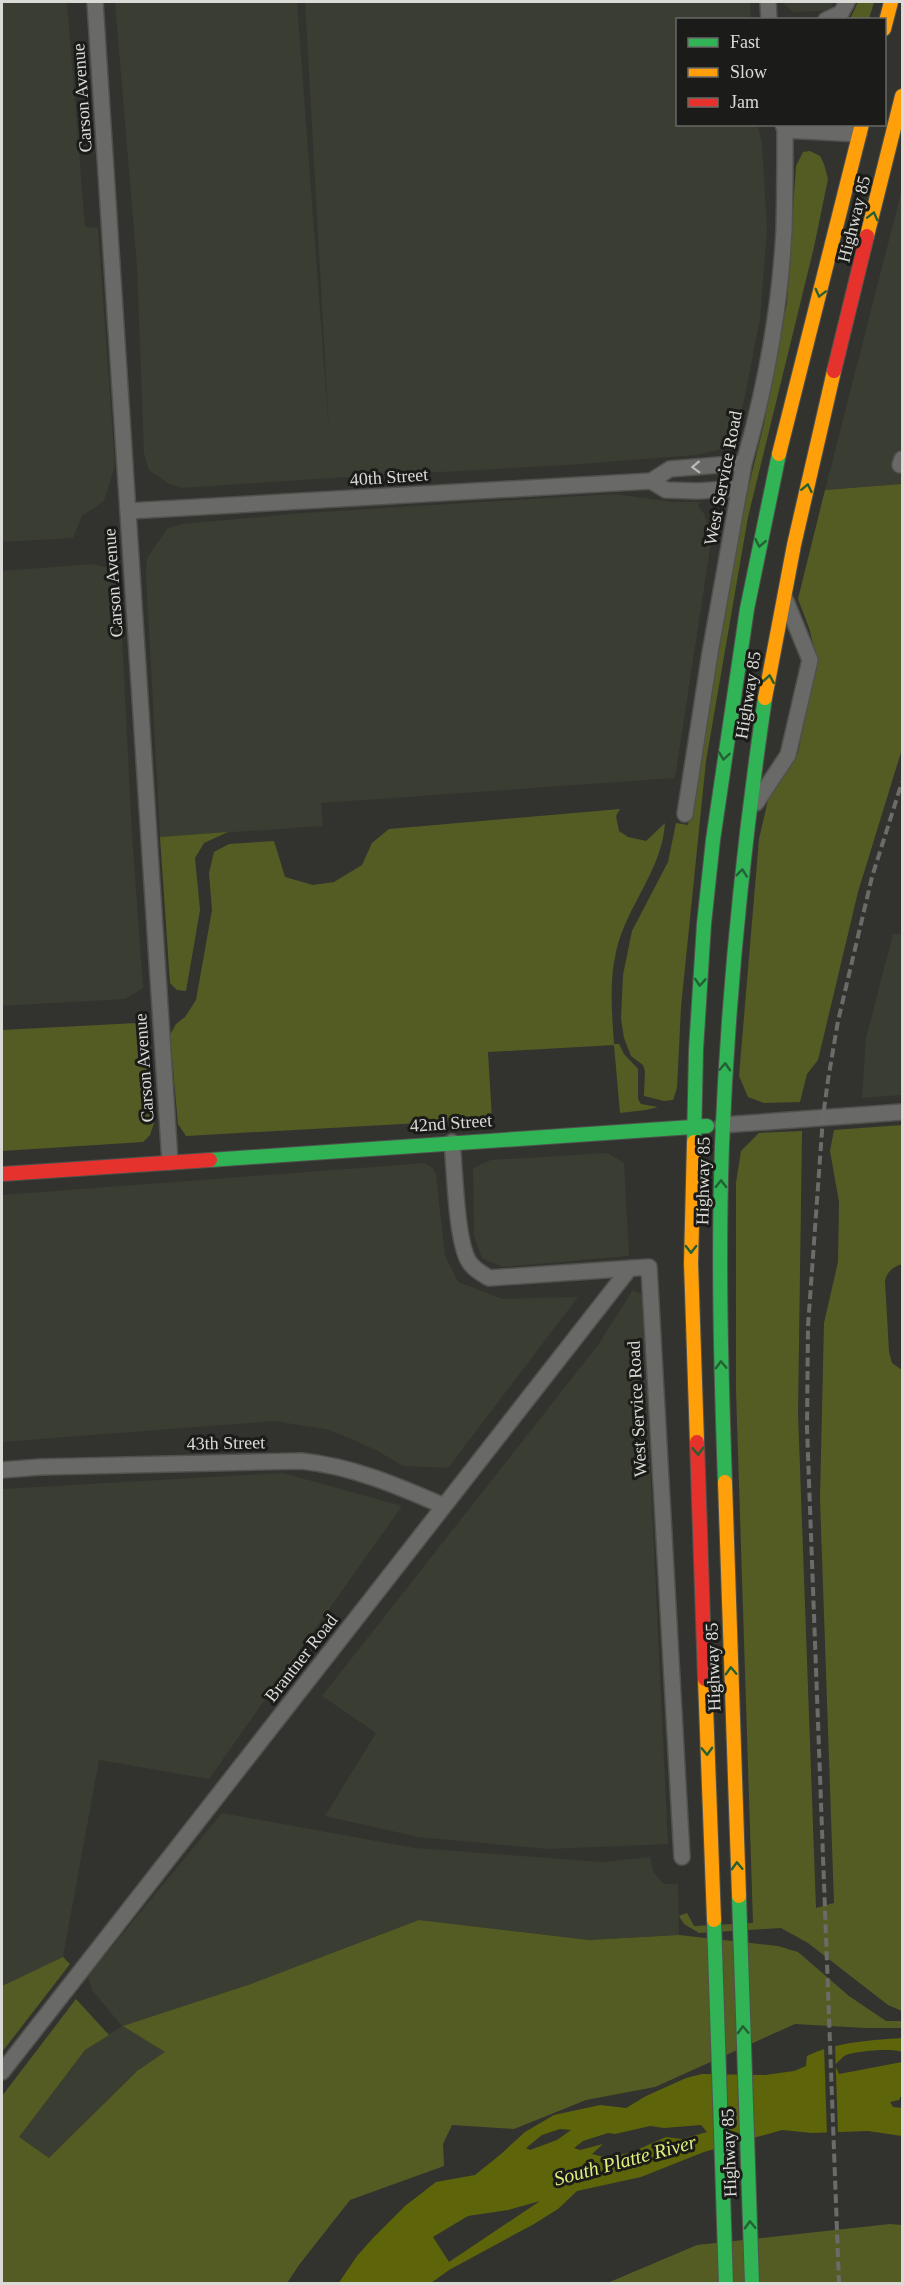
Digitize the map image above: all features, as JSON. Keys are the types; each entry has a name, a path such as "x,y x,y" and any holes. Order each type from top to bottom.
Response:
{"main road":[{"path":"886,24 891,2"},
{"name":"Highway 85","path":"752,2283 720,1327 722,1125 730,996 749,816 761,728 784,597 810,474 898,132 903,96"},
{"name":"Highway 85","path":"726,2283 691,1263 693,1127 704,924 735,681 775,471 860,129"},
{"name":"42nd Street","path":"2,1174 722,1125"}],"street":[{"name":"Carson Avenue","path":"95,2 170,1162"},
{"path":"768,2 769,18"},
{"path":"830,18 841,13 848,2"},
{"path":"784,127 860,129"},
{"name":"West Service Road","path":"686,814 710,653 744,464 769,351 776,304 783,233 784,127"},
{"name":"40th Street","path":"651,481 660,474 678,468 744,464"},
{"name":"40th Street","path":"128,511 651,481 666,490 698,491 740,488"},
{"path":"749,816 788,754 810,660 784,597"},
{"name":"42nd Street","path":"722,1125 903,1112"},
{"path":"452,1143 462,1246 469,1262 479,1272 489,1278 630,1268"},
{"name":"West Service Road","path":"630,1268 649,1267 682,1857"},
{"name":"Brantner Road","path":"2,2072 630,1268"},
{"name":"43th Street","path":"2,1470 40,1467 301,1461 324,1463 366,1474 444,1506"}],"shaded area":[{"path":"2,2 67,2 85,227 98,228 115,465 104,501 82,516 73,538 2,542"},
{"path":"115,2 297,2 329,431 305,2 750,2 751,18 676,18 676,126 758,126 762,145 767,229 760,319 737,436 723,449 696,455 569,465 182,488 169,484 149,470 144,453 137,266"},
{"path":"782,2 835,2 830,8 822,11 793,12"},
{"path":"858,2 874,2 869,18 850,18"},
{"path":"810,151 820,156 828,179 814,247 748,517 706,761 681,1007 677,1088 673,1100 664,1101 644,1096 645,1071 643,1065 631,1056 624,1038 621,1019 623,975 632,931 668,862 676,823 688,825 747,493 764,424 787,303 796,166 803,152"},
{"path":"902,189 902,484 825,490"},
{"path":"902,484 902,749 858,892 818,1060 807,1074 800,1102 764,1103 748,1097 739,1076 759,839 768,800 798,753 817,659 798,599 825,490"},
{"path":"614,494 674,502 700,502 698,506 704,514 712,536 675,778 321,803 323,826 160,837 146,573 147,558 168,528 183,524 304,513"},
{"path":"93,564 112,569 119,579 132,834 143,988 125,999 2,1006 2,571"},
{"path":"620,809 616,816 619,831 628,837 646,841 665,823 651,873 621,935 614,963 612,986 614,1044 619,1044 624,1054 638,1069 638,1099 641,1104 658,1107 620,1113 614,1045 488,1052 492,1119 186,1136 178,1124 170,1035 196,1000 212,910 209,873 214,852 229,844 274,841 285,877 313,885 334,882 362,865 372,843 389,829"},
{"path":"228,832 204,843 195,858 200,910 186,991 177,990 170,983 160,837"},
{"path":"893,934 902,934 902,1095 862,1098 866,1038"},
{"path":"137,1023 144,1027 147,1035 155,1120 150,1135 143,1142 2,1151 2,1030"},
{"path":"902,1125 902,1264 891,1270 885,1281 889,1352 892,1363 902,1370 902,2011 888,2005 808,1943 781,1928 699,1933 684,1924 679,1916 687,1913 694,1926 753,1923 736,1390 736,1183 741,1151 759,1133 802,1131 798,1413 816,1908 834,1903 820,1499 824,1323 838,1262 839,1202 830,1151 834,1130"},
{"path":"608,1153 624,1163 629,1256 502,1267 482,1258 474,1236 473,1168 491,1160"},
{"path":"425,1163 433,1168 436,1174 445,1255 458,1282 503,1299 578,1297 448,1468 403,1466 376,1450 330,1430 274,1421 2,1442 2,1195"},
{"path":"633,1290 642,1295 668,1844 547,1849 418,1837 325,1816 376,1733 322,1696 598,1345"},
{"path":"283,1473 402,1506 209,1779 99,1760 63,1957 2,1986 2,1489"},
{"path":"222,1813 415,1848 603,1862 650,1857 654,1873 664,1884 678,1884 679,1935 589,1940 419,1920 251,1984 124,2026 166,2052 134,2073 49,2159 18,2137 85,2050 122,2026 92,1990 88,1976"},
{"path":"419,1920 589,1940 679,1935 778,1946 798,1952 849,1996 886,2021 902,2021 902,2028 795,2024 655,2087 586,2100 514,2129 452,2125 443,2144 444,2166 350,2200 287,2283 2,2283 2,2096 76,1999 109,2035 85,2050 19,2137 49,2158 137,2071 165,2052 123,2026 251,1984"},
{"path":"63,1957 70,1964 2,2052 2,1986"},
{"path":"890,2224 902,2225 902,2283 605,2284 697,2245"}],"water":[{"name":"South Platte River","path":"902,2038 902,2052 866,2051 845,2056 835,2065 839,2074 902,2062 902,2094 899,2100 890,2102 893,2107 902,2108 902,2136 868,2131 812,2133 782,2130 704,2152 641,2177 577,2191 558,2209 449,2270 431,2283 338,2284 357,2256 405,2206 436,2182 475,2175 525,2132 554,2115 600,2105 626,2108 686,2078 702,2074 765,2075 794,2071 806,2066 807,2056 818,2051 854,2042","holes":["701,2125 707,2132 682,2139 666,2137 630,2153 604,2157 592,2154 603,2144 580,2150 574,2148 583,2141 608,2133 615,2134 650,2126 664,2128","560,2129 571,2130 557,2140 530,2150 526,2148 542,2135","540,2201 449,2262 433,2237 468,2216 508,2210"]}],"pier":[{"path":"835,2044 838,2135 827,2135 824,2046"}],"railway":[{"path":"839,2284 807,1428 808,1326 823,1117 838,1021 872,877 902,782"}],"traffic: fast":[{"path":"694,1142 696,1050 704,924 713,840 747,609 779,454"},
{"path":"725,1482 720,1272 722,1145 728,1033 738,921 765,698"},
{"path":"210,1160 707,1126"},
{"path":"739,1896 752,2284"},
{"path":"714,1920 726,2284"}],"traffic: slow":[{"path":"886,21 891,2"},
{"path":"867,236 902,96"},
{"path":"779,454 861,126"},
{"path":"765,698 794,545 834,371"},
{"path":"694,1142 691,1263 697,1442"},
{"path":"725,1482 739,1896"},
{"path":"705,1679 714,1920"}],"traffic: jam":[{"path":"834,371 867,236"},
{"path":"2,1174 210,1160"},
{"path":"697,1442 705,1679"}]}
